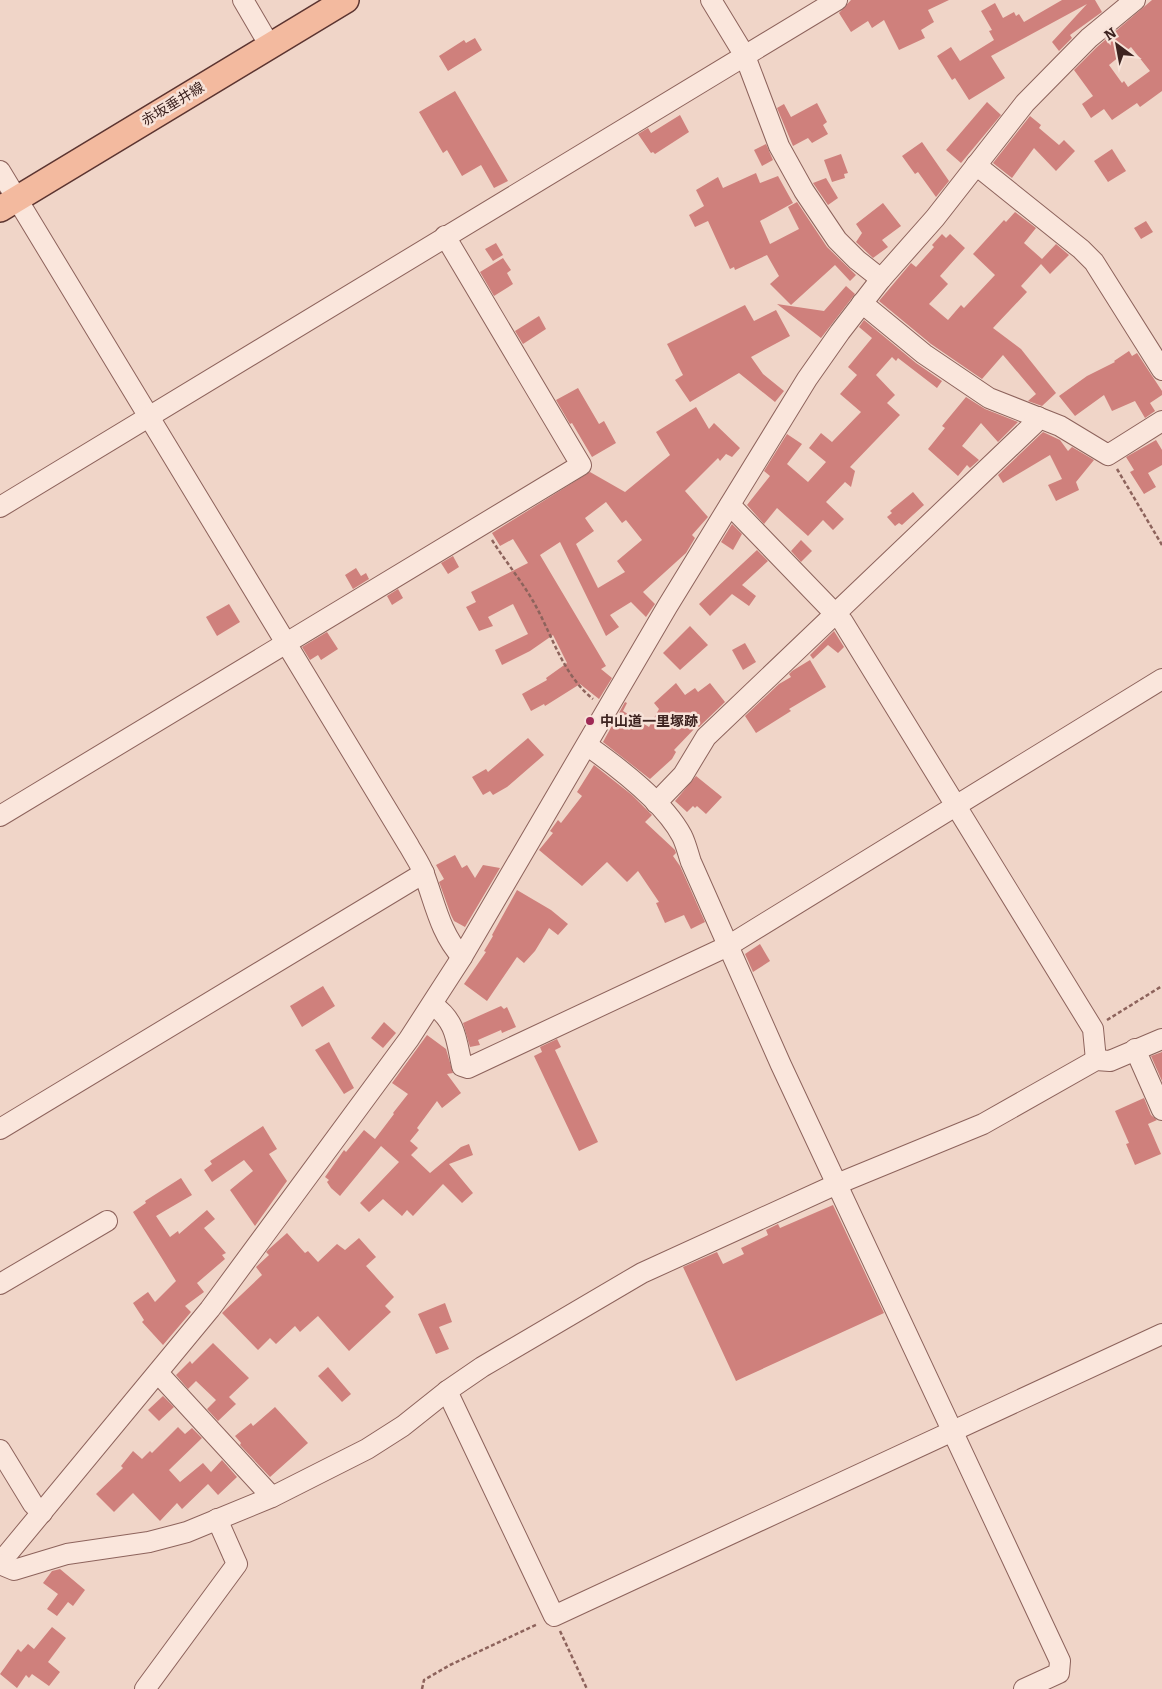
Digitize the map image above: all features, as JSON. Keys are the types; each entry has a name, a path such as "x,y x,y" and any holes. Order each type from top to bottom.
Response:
{"main road":[{"name":"赤坂垂井線","path":"9,204 346,0"}],"street":[{"path":"243,0 270,46"},
{"path":"711,0 745,56 779,146 804,191 837,240 857,260 881,279"},
{"path":"0,507 837,0"},
{"path":"1135,0 1089,38 1024,103 935,218 862,303 807,379 606,709 588,746 432,1005 255,1250 158,1373 0,1563 14,1570 67,1554 149,1542 187,1532 272,1497 367,1449 403,1426 447,1391 642,1273 837,1184 983,1124 1096,1060 1110,1061 1162,1039"},
{"path":"976,165 1081,249 1094,262 1162,370"},
{"path":"0,172 9,204 150,416 424,873 431,898 450,944 462,957"},
{"path":"0,816 482,523 581,465 445,236"},
{"path":"862,303 924,354 989,398 1060,426 1108,455 1162,422"},
{"path":"656,803 683,774 706,737 1034,424 1038,417"},
{"path":"730,506 836,613 956,805 1092,1029 1096,1060"},
{"path":"432,1005 442,1012 452,1025 462,1066 468,1068 728,946 1162,679"},
{"path":"588,746 619,768 656,803 682,836 691,862 728,946 837,1184 1060,1661 1059,1673 1024,1689"},
{"path":"0,1129 424,873"},
{"path":"1135,1049 1162,1110"},
{"path":"0,1284 107,1220"},
{"path":"447,1391 554,1616 1162,1334"},
{"path":"158,1373 272,1497"},
{"path":"0,1450 33,1504 42,1513"},
{"path":"146,1689 237,1564 217,1519"}],"path":[{"path":"1108,455 1162,545"},
{"path":"482,523 532,600 560,657 579,686 606,709"},
{"path":"1092,1029 1162,986"},
{"path":"422,1689 424,1680 450,1665 554,1616 587,1689"}],"building":[{"path":"851,0 949,0 928,10 934,22 921,30 925,38 899,50 884,20 872,28 868,21 851,32 839,13"},
{"path":"1062,0 1095,0 1102,12 1070,35 1072,38 1059,51 1052,42 1087,4 991,56 1005,78 969,100 955,78 952,80 937,56 951,47 960,61 994,40 989,31 992,30 981,11 995,3 1003,18 1014,12 1016,16 1019,14 1024,22"},
{"path":"1152,0 1162,0 1162,91 1140,107 1137,103 1112,120 1104,109 1091,118 1082,104 1093,96 1074,70 1097,47","holes":["1131,47 1150,71 1128,87 1124,81 1122,83 1109,65"]},
{"path":"475,38 482,50 448,71 439,56 464,40 466,43"},
{"path":"455,91 508,181 494,188 481,165 462,176 447,150 443,153 419,112"},
{"path":"987,102 1001,115 961,163 946,150"},
{"path":"817,103 827,122 823,125 828,134 812,143 808,138 793,146 777,108 784,104 791,117"},
{"path":"680,115 689,132 655,154 651,153 638,134 648,128 651,133"},
{"path":"1030,116 1041,125 1039,128 1059,145 1064,140 1075,151 1056,171 1034,148 1012,178 993,163"},
{"path":"922,142 949,181 936,197 918,172 915,174 902,156"},
{"path":"766,144 773,160 762,166 754,150"},
{"path":"1112,149 1126,171 1108,182 1094,161"},
{"path":"841,154 848,173 844,174 845,178 832,182 824,160"},
{"path":"756,173 760,183 778,176 793,203 760,221 770,244 799,229 788,207 797,202 827,247 856,275 850,281 835,265 791,305 770,284 779,276 767,255 735,270 734,267 730,269 708,221 695,227 689,215 704,206 696,190 718,177 723,188"},
{"path":"826,178 838,198 828,205 813,183"},
{"path":"883,203 901,226 882,240 888,247 873,258 856,242 862,233 856,224"},
{"path":"1015,212 1036,228 1024,243 1042,259 1056,244 1069,255 1050,274 1041,264 1021,286 1027,292 993,328 1021,349 1056,393 1042,406 1028,401 1036,394 1003,355 982,379 931,344 879,301 911,263 916,267 934,247 932,245 942,234 946,238 950,234 965,248 940,276 948,284 929,304 948,320 961,305 964,308 995,275 973,254 1004,220 1006,222"},
{"path":"1146,221 1153,232 1141,239 1134,228"},
{"path":"496,243 503,255 493,261 485,249"},
{"path":"503,258 511,270 507,273 513,284 494,296 480,272"},
{"path":"846,286 855,294 821,338 777,304 824,311"},
{"path":"745,305 754,321 776,310 790,336 751,357 763,374 784,391 775,402 739,373 690,402 675,380 683,375 667,344"},
{"path":"539,316 546,329 523,344 515,331"},
{"path":"864,320 916,363 942,381 937,388 898,358 896,361 892,357 876,375 895,395 887,403 900,415 850,467 855,471 851,487 845,482 826,502 844,519 833,530 823,520 808,536 777,508 764,524 747,505 770,476 764,471 787,434 802,444 787,464 808,482 826,462 809,448 821,433 832,442 861,412 840,394 857,375 848,367 872,338 859,327"},
{"path":"1129,351 1132,356 1137,353 1162,391 1162,395 1150,403 1155,411 1145,418 1135,401 1112,411 1104,395 1075,416 1059,396 1087,376 1115,362"},
{"path":"578,388 599,424 604,421 616,443 592,457 556,400"},
{"path":"966,397 985,409 1018,422 998,442 981,423 962,446 979,460 970,468 967,465 958,476 928,449 945,428 942,426"},
{"path":"696,407 709,429 714,423 740,448 732,457 726,454 720,461 718,458 685,491 708,517 692,535 695,538 686,553 643,592 655,604 646,617 631,602 610,615 619,627 606,636 560,542 540,555 606,666 601,669 612,678 599,699 580,684 545,706 544,704 531,711 522,694 547,680 546,678 567,663 553,635 530,651 502,665 495,650 528,634 513,604 488,617 493,626 479,631 466,607 476,602 471,592 528,563 513,539 500,546 492,533 590,472 625,492 670,455 656,432","holes":["606,502 622,523 626,520 642,540 617,561 625,572 598,588 576,544 594,531 585,518"]},
{"path":"1043,432 1060,440 1068,451 1072,447 1094,460 1076,482 1079,490 1056,501 1048,485 1062,479 1050,455 1003,483 998,475"},
{"path":"1156,440 1162,450 1162,465 1148,473 1156,487 1144,494 1130,472 1134,470 1126,457"},
{"path":"913,492 924,505 902,525 899,523 895,526 887,517 892,513 890,511"},
{"path":"732,524 742,534 733,550 721,542"},
{"path":"801,540 812,551 801,562 791,551"},
{"path":"757,550 768,561 742,585 756,596 749,606 732,594 710,616 699,604"},
{"path":"453,556 459,567 448,574 441,563"},
{"path":"356,568 361,576 366,573 369,579 353,589 345,575"},
{"path":"398,589 403,598 392,605 387,596"},
{"path":"229,604 240,622 217,636 206,617"},
{"path":"690,626 708,645 680,670 663,653"},
{"path":"834,631 844,647 838,653 828,645 813,659 810,655"},
{"path":"327,632 338,649 321,660 318,655 310,660 302,647"},
{"path":"745,643 756,662 743,670 732,650"},
{"path":"810,660 826,687 789,709 791,711 756,733 745,716 779,684 791,677 789,674 792,671"},
{"path":"676,683 685,695 695,688 698,692 710,683 725,702 699,727 697,726 674,750 676,752 672,759 650,779 603,742 625,702 627,703 623,711 649,727 659,709 654,703"},
{"path":"528,738 544,755 507,787 493,795 490,791 483,795 472,777 486,769 488,772"},
{"path":"594,765 632,795 652,815 645,822 675,850 676,853 673,856 680,866 705,922 691,929 684,915 665,923 656,903 659,902 638,871 627,882 607,862 582,886 539,850 553,833 550,831 558,820 561,823 582,796 577,792"},
{"path":"696,776 722,797 706,814 697,806 695,808 693,806 687,812 675,801"},
{"path":"455,855 462,868 467,865 475,878 483,865 500,868 465,927 454,921 451,915 439,882 444,879 436,865"},
{"path":"517,890 551,910 568,924 558,935 549,928 535,951 524,963 517,957 487,1001 464,984 486,952 484,951 492,935"},
{"path":"760,944 770,961 753,972 745,954"},
{"path":"323,986 335,1006 302,1027 290,1006"},
{"path":"501,1006 504,1009 507,1007 516,1027 502,1033 501,1030 478,1040 480,1045 470,1047 463,1023"},
{"path":"384,1022 396,1033 383,1048 371,1038"},
{"path":"427,1035 446,1049 453,1073 447,1074 461,1093 442,1108 437,1101 410,1141 418,1148 411,1155 430,1173 461,1147 469,1144 473,1155 449,1164 473,1193 462,1203 443,1184 413,1216 407,1210 402,1216 383,1199 369,1212 360,1203 399,1162 381,1146 340,1196 331,1188 327,1182 329,1180 325,1177 344,1150 346,1152 364,1130 375,1139 394,1114 408,1094 392,1083"},
{"path":"557,1039 561,1047 555,1050 598,1142 579,1151 534,1056 542,1052 540,1047"},
{"path":"329,1042 354,1088 344,1094 315,1050"},
{"path":"1162,1052 1162,1081 1151,1056"},
{"path":"1144,1098 1151,1115 1157,1120 1148,1124 1161,1154 1135,1165 1126,1144 1129,1143 1115,1111"},
{"path":"263,1126 277,1149 269,1154 287,1181 255,1226 230,1190 253,1171 244,1160 212,1182 204,1170 212,1164 210,1161"},
{"path":"181,1178 192,1195 156,1216 170,1237 178,1231 179,1234 207,1210 215,1219 204,1228 226,1253 222,1255 225,1259 197,1283 204,1292 185,1306 191,1312 163,1345 142,1322 144,1320 133,1303 148,1292 155,1302 176,1281 133,1212 146,1203 145,1201"},
{"path":"833,1205 884,1313 736,1381 683,1267 717,1252 723,1264 744,1254 741,1248 768,1235 766,1230 778,1224 780,1228"},
{"path":"287,1233 305,1253 308,1251 318,1262 337,1244 345,1250 359,1238 376,1257 366,1266 394,1297 385,1306 391,1312 349,1351 318,1316 300,1332 295,1326 276,1344 270,1338 258,1350 222,1313 262,1275 256,1267 269,1255 266,1252"},
{"path":"445,1303 452,1322 439,1327 449,1349 436,1354 418,1314"},
{"path":"213,1343 249,1378 229,1397 236,1404 218,1421 207,1409 216,1400 196,1381 188,1389 176,1375 190,1361 192,1364"},
{"path":"328,1367 351,1394 342,1402 318,1376"},
{"path":"163,1396 174,1407 159,1421 148,1410"},
{"path":"275,1407 308,1443 270,1477 240,1445 241,1443 235,1436 251,1423 253,1426"},
{"path":"178,1427 185,1434 192,1428 202,1438 169,1470 180,1482 203,1463 211,1472 222,1460 237,1477 218,1495 208,1484 182,1509 177,1503 160,1521 133,1493 114,1512 96,1494 123,1468 121,1466 133,1451 142,1459 150,1451 152,1453"},
{"path":"60,1569 85,1590 73,1606 68,1602 57,1616 47,1609 58,1594 43,1583 52,1571"},
{"path":"52,1627 66,1638 48,1662 60,1672 49,1686 32,1674 29,1678 26,1675 17,1688 0,1674 18,1649 21,1652 28,1644 34,1649"}],"place":[{"name":"中山道一里塚跡","path":"590,721"}]}
